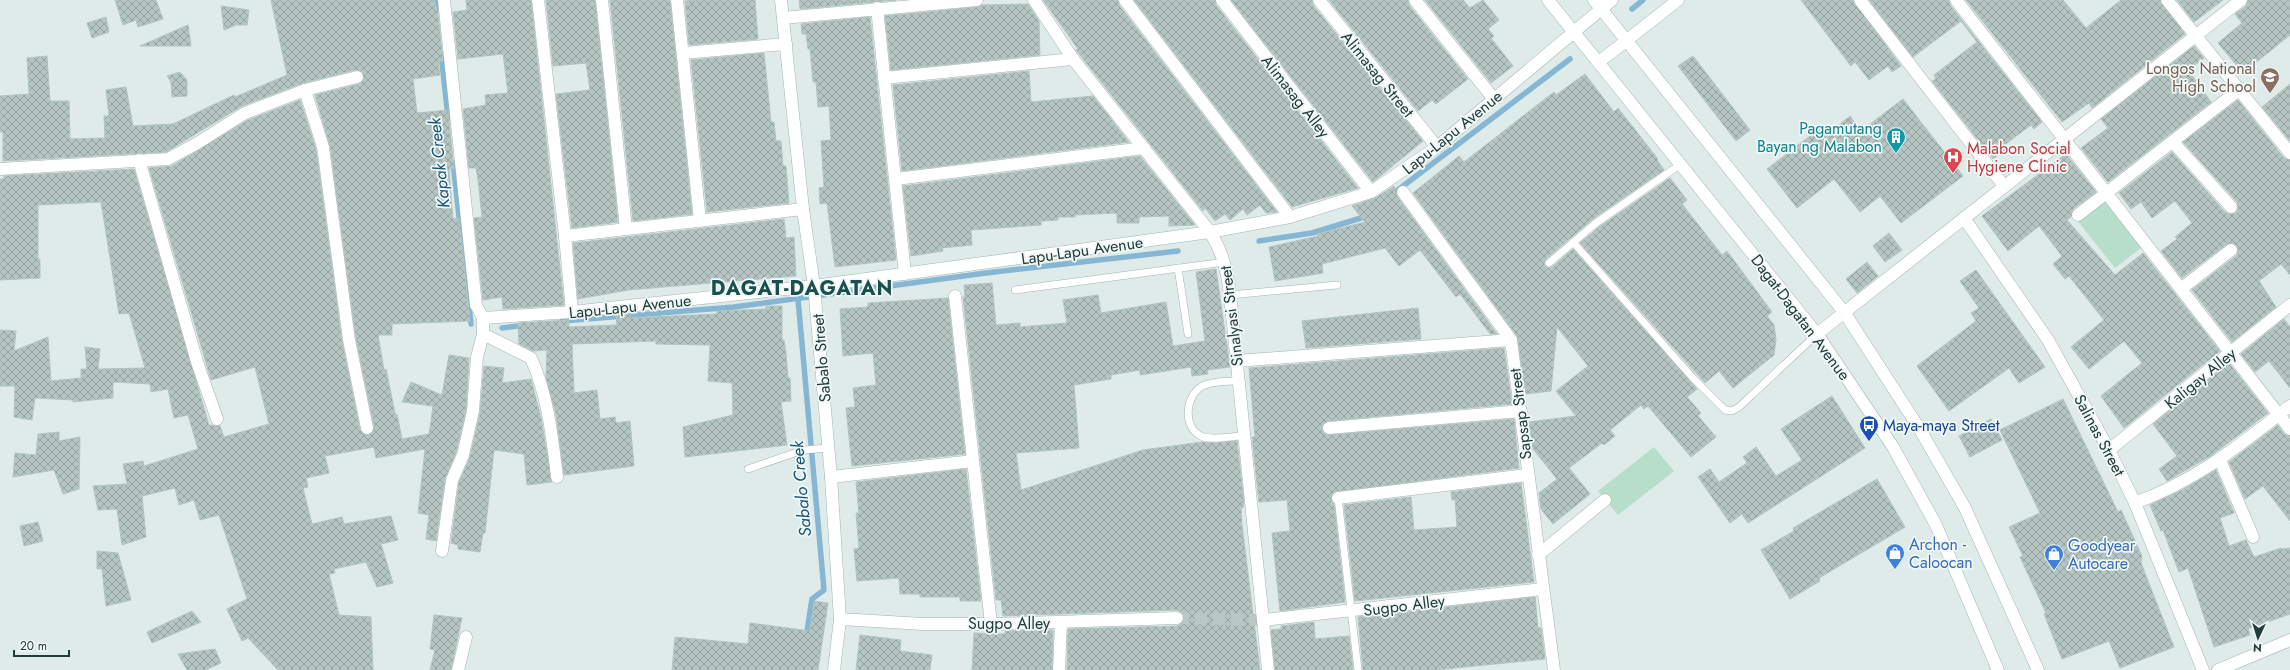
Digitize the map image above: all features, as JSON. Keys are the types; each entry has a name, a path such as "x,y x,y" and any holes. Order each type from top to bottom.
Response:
{"street":[{"path":"442,551 452,480 464,455 473,411 477,357 483,334 483,318 476,305 444,0"},
{"path":"538,0 565,236 572,312"},
{"path":"602,0 626,229"},
{"path":"677,0 700,221"},
{"name":"Sabalo Street","path":"782,0 803,209 814,286 832,477 840,619 834,670"},
{"path":"783,18 877,8 977,0"},
{"name":"Sinalyasi Street","path":"1034,0 1073,59 1210,232 1221,249 1226,262 1268,670"},
{"path":"1125,0 1290,217"},
{"name":"Alimasag Alley","path":"1222,0 1371,192"},
{"name":"Alimasag Street","path":"1319,0 1437,147"},
{"path":"1415,0 1493,98"},
{"name":"Dagat-Dagatan Avenue","path":"1548,0 1573,33 1599,62 1817,334 1893,447 1936,525 1998,670"},
{"name":"Lapu-Lapu Avenue","path":"483,318 572,312 814,286 1210,232 1290,217 1371,192 1437,147 1493,98 1573,33 1598,4 1612,0"},
{"path":"1599,62 1678,0"},
{"path":"1860,0 2004,186"},
{"path":"1956,0 2290,429"},
{"path":"2167,0 2290,153"},
{"path":"1817,334 2241,0"},
{"name":"Dagat-Dagatan Avenue","path":"1598,4 1844,312 1919,428 1964,508 2038,670"},
{"path":"877,8 905,274"},
{"path":"683,53 786,44"},
{"path":"884,78 1073,59"},
{"path":"0,169 168,158 196,144 245,113 305,90 357,77"},
{"path":"2078,215 2240,89"},
{"path":"305,90 323,148 348,340 368,428"},
{"path":"2173,142 2231,207"},
{"path":"896,179 1144,148"},
{"path":"139,160 197,362 217,420"},
{"name":"Sapsap Street","path":"1403,192 1511,340 1521,411 1527,475 1554,670"},
{"path":"565,236 803,209"},
{"name":"Salinas Street","path":"1964,218 2048,340 2109,450 2135,503 2204,670"},
{"path":"2181,289 2231,250"},
{"path":"955,296 991,624"},
{"name":"Kaligay Alley","path":"2109,450 2290,305"},
{"path":"483,334 532,358 540,377 549,417 557,477"},
{"path":"1237,361 1511,340"},
{"path":"2135,503 2194,477 2220,460 2290,406"},
{"path":"1330,428 1521,411"},
{"path":"2220,460 2253,537"},
{"path":"832,477 973,461"},
{"path":"1338,498 1527,475"},
{"path":"1538,555 1605,500"},
{"name":"Sugpo Alley","path":"1264,620 1350,612 1543,589"},
{"name":"Sugpo Alley","path":"840,619 923,624 991,624 1061,623 1177,618"},
{"path":"1059,670 1061,623"},
{"path":"458,670 466,637"},
{"path":"2218,670 2290,640"}],"lane":[{"path":"1549,263 1596,223 1680,164"},
{"path":"1573,242 1692,377 1725,410 1732,411 1740,407 1817,334"},
{"path":"1015,290 1226,262"},
{"path":"1178,268 1188,334"},
{"path":"1230,295 1337,285"},
{"path":"1239,381 1205,385 1196,392 1188,407 1190,423 1193,430 1201,436 1244,436"},
{"path":"748,469 803,450 829,448"},
{"path":"1338,498 1350,612 1358,670"}],"green space":[{"path":"2105,199 2142,247 2115,268 2077,220"},
{"path":"1654,447 1674,471 1618,515 1598,491"}],"building":[{"path":"115,0 156,0 163,19 138,27 136,20 123,25"},
{"path":"271,0 434,0 438,14 443,61 438,61 440,75 413,79 417,113 448,110 454,169 449,169 453,219 459,218 470,321 392,324 392,335 378,335 384,370 386,369 402,439 429,434 433,406 402,402 411,382 442,395 449,355 469,358 466,410 456,453 445,479 436,541 426,539 429,515 418,513 425,449 376,458 374,447 325,456 329,473 306,478 308,487 303,488 312,524 342,517 344,524 391,516 398,540 381,544 393,583 377,587 366,562 334,569 335,573 329,574 339,615 371,617 373,670 278,670 248,638 242,641 227,609 247,599 219,515 200,520 194,500 179,505 175,488 142,496 146,537 122,545 117,509 98,510 93,486 127,484 123,464 143,461 144,466 198,449 188,415 174,418 168,389 151,392 150,384 113,382 113,398 73,402 73,400 35,398 32,420 14,417 15,386 0,386 0,330 16,331 14,351 48,337 51,381 81,378 81,369 87,369 85,347 100,349 98,369 145,368 129,313 119,314 101,202 38,205 38,259 40,259 40,278 0,280 0,179 4,179 4,176 134,169 209,425 220,426 224,437 269,424 255,367 211,380 149,168 172,166 248,120 300,100 316,149 342,341 360,430 365,435 372,433 374,426 356,339 330,146 315,95 359,84 364,79 362,72 355,70 303,83 242,106 166,152 3,161 3,132 0,132 0,96 29,94 27,58 47,56 50,101 69,101 70,139 105,138 104,116 109,116 106,90 126,87 133,126 173,124 234,95 235,97 287,75"},
{"path":"466,0 531,0 564,305 503,309 502,297 483,300 474,218 482,217 476,168 469,168 463,109 486,105 485,95 508,93 503,54 458,59 453,12 467,10"},
{"path":"546,0 595,0 618,222 572,228 556,94 590,90 586,63 553,66"},
{"path":"610,0 670,0 692,214 633,221"},
{"path":"755,0 758,39 689,45 685,1"},
{"path":"799,0 896,0 800,9"},
{"path":"1043,0 1118,0 1119,5 1277,212 1266,213 1260,205 1247,215 1243,209 1230,220 1225,214 1215,221 1205,208 1203,211 1076,50 1078,49"},
{"path":"1134,0 1215,0 1216,5 1358,188 1292,207"},
{"path":"1231,0 1312,0 1313,5 1423,141 1373,182"},
{"path":"1329,0 1408,0 1409,5 1468,79 1436,104 1432,100 1418,111"},
{"path":"1425,0 1463,0 1470,8 1483,0 1499,20 1488,29 1494,36 1491,38 1513,66 1491,83"},
{"path":"1801,0 1853,0 1901,66 1892,72 1888,66 1869,80 1855,62 1851,66"},
{"path":"1869,0 1949,0 1950,5 2042,122 2034,129 2031,125 2003,146 2006,149 1993,159 1932,81 1936,79 1934,75 1977,42 1961,21 1913,57"},
{"path":"1966,0 2063,0 2086,28 2121,0 2160,0 2185,34 2092,108 2089,103 2062,122"},
{"path":"2177,0 2223,0 2194,22"},
{"path":"2248,0 2290,0 2290,35 2243,73 2218,43 2242,23 2235,14 2246,6"},
{"path":"1028,4 1039,21 1040,55 891,70 885,16 978,7 982,5"},
{"path":"221,6 249,10 247,25 236,25 224,30"},
{"path":"106,17 109,32 92,38 87,23"},
{"path":"870,17 896,260 835,267 827,203 820,204 819,188 824,187 821,141 831,140 829,106 818,107 816,82 813,82 810,49 808,49 806,34 802,34 801,24"},
{"path":"188,25 191,46 140,46"},
{"path":"2194,46 2204,58 2188,70 2211,102 2108,182 2081,148 2108,128 2101,119"},
{"path":"764,53 771,122 774,122 776,141 781,141 783,166 786,166 789,203 707,212 691,60"},
{"path":"1693,56 1750,130 1736,141 1678,66"},
{"path":"1029,71 1031,102 1093,96 1129,142 902,171 893,85"},
{"path":"180,72 187,80 187,96 172,97 171,82 167,76"},
{"path":"1585,74 1614,112 1618,108 1658,159 1657,160 1664,170 1593,219 1546,259 1544,264 1547,268 1552,267 1573,249 1697,389 1687,397 1701,413 1698,416 1716,437 1691,457 1648,406 1644,409 1641,405 1610,430 1615,436 1604,445 1602,443 1569,468 1590,494 1553,524 1541,509 1539,493 1557,479 1533,449 1529,422 1576,416 1556,391 1588,366 1557,327 1551,391 1526,394 1517,336 1413,193 1459,156 1464,162 1554,92 1556,95"},
{"path":"2290,84 2290,141 2262,107"},
{"name":"Pagamutang Bayan ng Malabon","path":"1903,99 1963,176 1901,223 1880,196 1860,212 1834,179 1797,208 1767,169 1823,126 1829,133 1850,116 1861,131"},
{"path":"2238,100 2284,158 2290,160 2290,275 2281,264 2259,281 2276,307 2232,342 2192,290 2236,256 2238,252 2237,246 2233,243 2227,244 2182,278 2161,251 2177,239 2175,237 2192,223 2175,201 2152,218 2141,202 2131,209 2119,193 2172,152 2225,212 2229,214 2236,213 2238,209 2237,202 2183,142"},
{"path":"2066,154 2096,192 2073,209 2071,217 2067,220 2115,275 2143,253 2220,351 2124,428 2101,396 2142,363 2124,341 2089,369 2071,347 2104,320 2069,276 2065,279 2053,264 2062,256 2039,226 2008,251 1982,216"},
{"path":"1140,156 1195,225 1169,226 1169,216 1139,217 1139,223 1117,223 1117,213 1075,215 1075,217 1058,217 1058,220 1041,221 1041,225 971,230 972,245 942,248 943,251 911,256 903,186"},
{"path":"1670,178 1687,200 1682,204 1722,255 1727,251 1772,312 1767,316 1774,325 1776,339 1774,355 1733,388 1719,371 1705,383 1580,243 1599,227"},
{"path":"1394,186 1397,196 1497,334 1490,334 1460,294 1456,297 1420,250 1399,266 1385,248 1322,264 1323,273 1275,281 1269,247 1318,236 1317,234 1365,222 1352,206 1375,198"},
{"path":"784,219 786,238 794,237 796,276 628,290 578,299 573,243"},
{"path":"1889,233 1902,250 1885,262 1873,246"},
{"path":"1867,262 1878,276 1857,293 1846,279"},
{"path":"1216,269 1230,367 1207,370 1208,374 1192,376 1191,367 1140,375 1140,370 1111,375 1111,379 1074,385 1079,448 1016,453 1021,490 1143,450 1202,442 1216,443 1237,441 1244,503 1243,508 1241,508 1242,525 1260,670 1067,670 1068,629 1177,626 1183,622 1184,617 1181,612 1177,610 1003,616 1001,600 996,600 963,297 965,297 964,285 992,283 996,325 1020,323 1020,327 1067,323 1063,300 1098,295 1101,313 1166,302 1173,346 1205,341 1196,272"},
{"path":"1976,270 2045,367 2019,383 2009,368 1949,411 1917,366 1976,321 1971,313 1979,308 1960,281"},
{"path":"948,298 965,454 852,466 846,408 855,407 853,388 876,385 873,353 843,356 840,309 868,307 868,303"},
{"path":"766,306 782,306 782,340 784,340 788,378 790,378 791,401 781,402 787,445 685,457 683,427 733,415 732,383 708,381 710,345 656,344 656,341 572,344 574,393 597,390 600,419 615,417 616,423 630,421 634,466 564,475 556,415 546,378 547,350 533,351 519,344 518,323 569,320 569,327 617,325 616,315 630,313 630,318 717,314 717,311 766,309"},
{"path":"1418,308 1421,339 1306,348 1302,321"},
{"path":"2284,319 2290,327 2290,388 2269,361 2255,372 2241,354"},
{"path":"1504,348 1512,404 1328,421 1322,425 1322,429 1326,435 1330,435 1514,419 1519,468 1334,492 1331,499 1334,504 1345,602 1280,611 1272,533 1290,531 1287,500 1259,502 1252,437 1255,437 1249,368"},
{"path":"2229,363 2268,413 2212,455 2167,481 2159,469 2177,456 2153,424"},
{"path":"484,366 504,368 502,383 531,379 541,418 552,482 527,485 524,454 494,450 485,533 483,533 480,552 458,549 458,545 451,543 459,482 470,457 480,413"},
{"path":"1832,396 1865,448 1748,523 1742,514 1730,523 1698,477 1710,469 1719,482 1747,463 1743,457 1756,447 1776,476 1802,460 1781,429"},
{"path":"2063,399 2118,512 2121,510 2142,556 2141,563 2174,647 2120,668 2109,641 2062,659 2044,614 2046,613 2020,557 2023,556 2009,527 2040,513 2000,430"},
{"path":"1991,419 2002,440 1970,457 1959,436"},
{"path":"2278,425 2284,434 2290,436 2290,521 2263,486 2245,499 2229,462"},
{"path":"59,432 59,441 80,437 79,489 63,494 54,470 13,477 15,453 36,455 38,434"},
{"path":"966,469 981,601 960,601 960,597 920,597 920,594 900,594 899,578 857,581 854,549 859,548 856,513 859,513 856,482"},
{"path":"2216,470 2234,513 2220,518 2229,546 2246,540 2254,557 2281,548 2290,548 2290,614 2248,629 2250,635 2214,647 2188,568 2179,572 2163,530 2161,531 2150,505 2182,490"},
{"path":"1877,479 1905,527 1819,578 1820,581 1790,599 1761,550 1794,531 1793,528"},
{"path":"1521,483 1534,582 1355,601 1344,505 1411,497 1414,530 1457,527 1455,500 1452,500 1451,492"},
{"path":"38,522 43,541 24,546 20,526"},
{"path":"97,551 118,553 131,600 106,606 102,569 97,569"},
{"path":"1535,597 1538,628 1541,628 1545,659 1435,670 1363,670 1358,617"},
{"path":"814,601 828,603 818,670 672,670 675,637 748,644 750,623 810,631"},
{"path":"192,611 201,622 152,643 147,632"},
{"path":"434,615 462,618 451,670 430,670 435,650 430,649"},
{"path":"1314,622 1315,639 1349,636 1353,670 1275,670 1271,630 1281,629 1281,626"},
{"path":"1053,630 1052,670 972,670 974,633 1005,634 1005,631"},
{"path":"860,635 901,640 900,651 932,655 930,670 856,670"},
{"path":"215,649 221,663 205,670 187,670 178,654"}],"waterway":[{"name":"Kapak Creek","path":"435,0 436,11"},
{"path":"1632,9 1643,0"},
{"name":"Kapak Creek","path":"441,54 448,117"},
{"path":"1390,196 1570,59"},
{"name":"Kapak Creek","path":"453,163 471,324"},
{"path":"1259,241 1312,233 1361,218 1367,214"},
{"path":"562,321 734,307 986,273 1178,251"},
{"name":"Sabalo Creek","path":"798,299 824,590 812,599 806,638"},
{"path":"502,328 525,325"}],"tunnel":[{"path":"1177,618 1264,620"}],"place":[{"name":"Longos National High School","path":"2270,94"},
{"name":"Pagamutang Bayan ng Malabon","path":"1896,154"},
{"name":"Malabon Social Hygiene Clinic","path":"1953,174"},
{"name":"Maya-maya Street","path":"1869,442"},
{"name":"Archon - Caloocan","path":"1895,570"},
{"name":"Goodyear Autocare","path":"2054,571"}],"district":[{"name":"DAGAT-DAGATAN","path":"802,288"}]}
